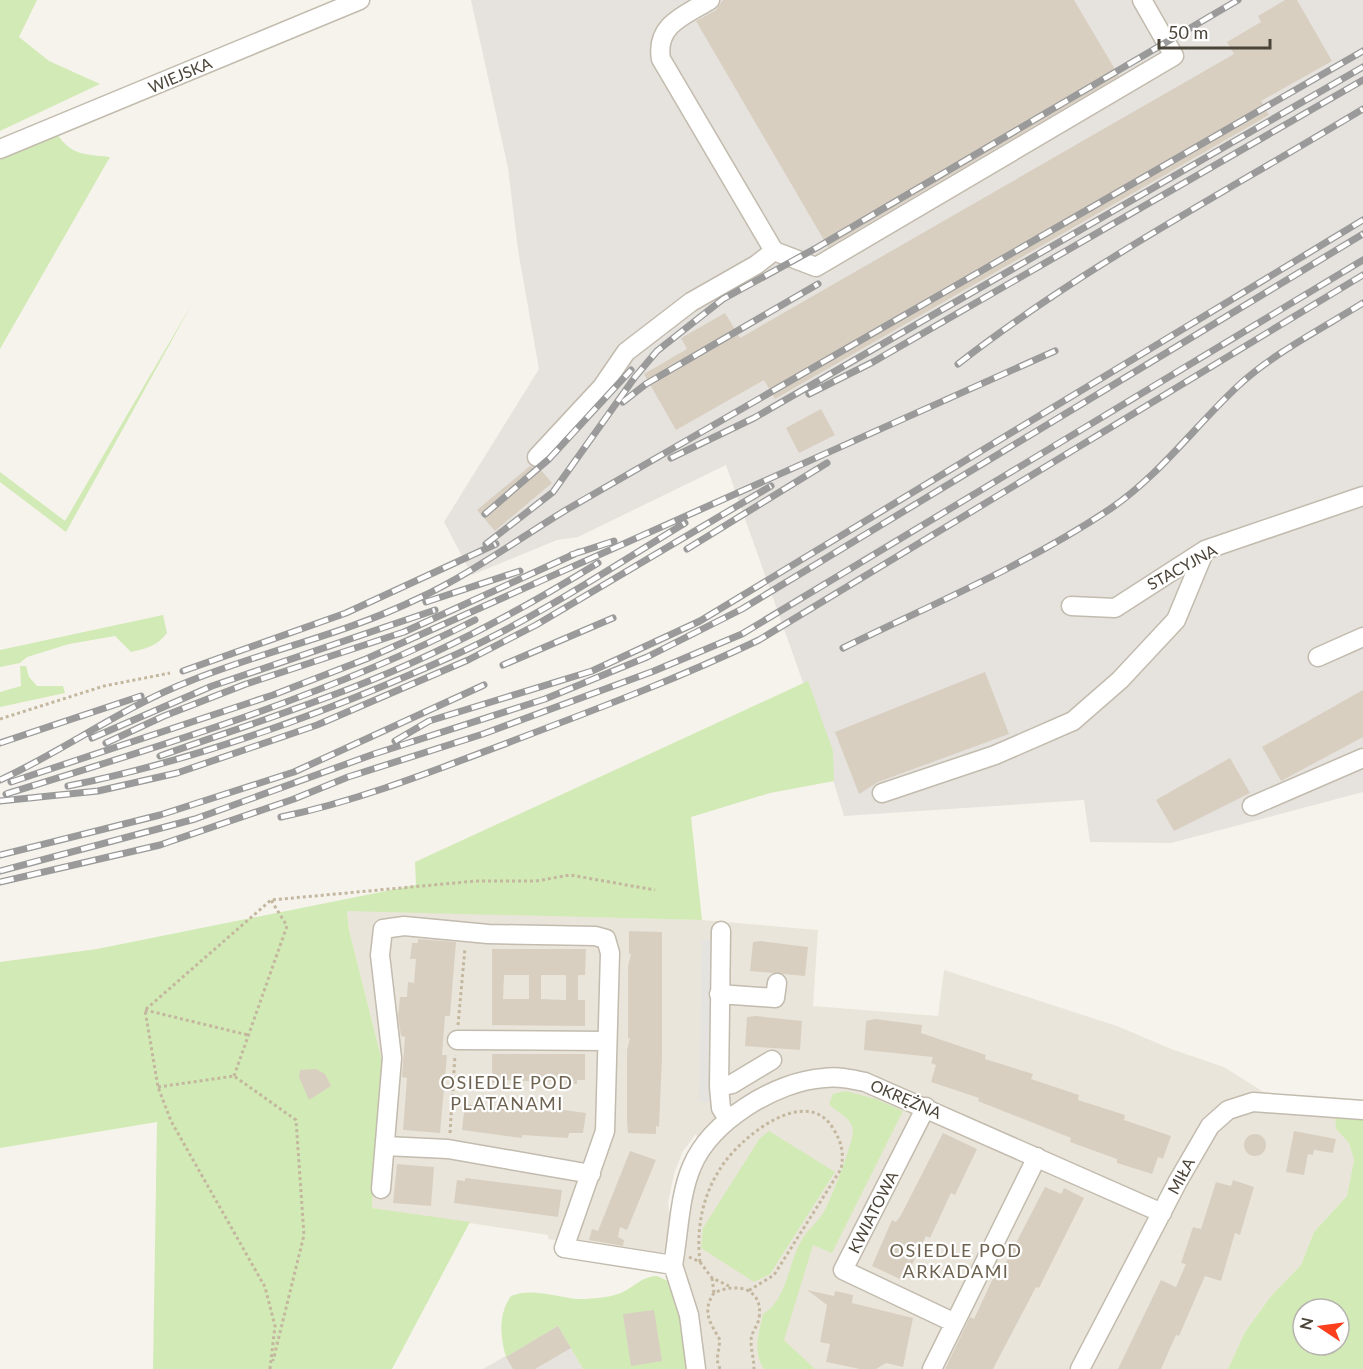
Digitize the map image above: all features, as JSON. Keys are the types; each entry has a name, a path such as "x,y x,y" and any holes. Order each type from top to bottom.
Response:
{"street":[{"name":"WIEJSKA","path":"0,149 360,0"},
{"path":"710,0 665,29 658,46 661,59 774,251 816,267 1174,56 1142,0"},
{"path":"537,457 602,387 626,352 691,302 756,265 774,251"},
{"name":"STACYJNA","path":"1071,606 1115,608 1205,550 1363,496"},
{"path":"882,793 995,755 1073,721 1120,680 1176,620 1205,550"},
{"path":"1318,657 1363,637"},
{"path":"1252,806 1363,758"},
{"path":"381,1189 392,1058 380,955 383,929 404,926 488,934 596,936 606,939 610,953 607,1117 591,1174 564,1248 679,1260"},
{"path":"721,930 719,1087 721,1108 728,1119"},
{"path":"719,994 776,998 777,983"},
{"path":"457,1040 608,1041"},
{"path":"719,1087 732,1084 772,1060"},
{"name":"OKRĘŻNA","path":"696,1369 679,1260 687,1180 703,1145 728,1119 781,1089 800,1082 824,1077 866,1082 927,1107 1162,1213"},
{"name":"MIŁA","path":"1080,1369 1205,1134 1228,1110 1253,1102 1363,1110"},
{"name":"KWIATOWA","path":"927,1107 843,1270 955,1323"},
{"path":"385,1146 448,1149 591,1174"},
{"path":"932,1369 1037,1157"}],"path":[{"path":"0,719 104,686 170,673"},
{"path":"145,1010 271,900 476,881 536,881 570,875 655,890"},
{"path":"234,1076 287,926 271,900"},
{"path":"145,1010 249,1035"},
{"path":"145,1010 158,1087 171,1121 265,1287 275,1326 270,1369"},
{"path":"158,1087 234,1076 296,1120 304,1235 270,1369"},
{"path":"748,1291 774,1275 841,1169 844,1154 832,1126 821,1117 807,1111 782,1115 732,1151 710,1189 700,1220 697,1240 700,1262 712,1278 748,1291 756,1298 760,1311 751,1342 754,1369"},
{"path":"679,1260 700,1262"},
{"path":"712,1278 714,1293 707,1313 711,1328 720,1340 717,1355 720,1369"},
{"path":"714,1293 730,1286"}],"shaded area":[{"path":"471,0 1363,0 1363,792 1171,843 1090,842 1084,800 844,816 806,691 726,465 578,537 557,540 472,575 444,522 539,369 518,250 508,168"},
{"path":"347,910 702,920 818,930 813,1006 938,1016 944,970 1117,1026 1171,1049 1224,1067 1270,1096 1335,1100 1336,1129 1349,1143 1354,1160 1347,1196 1314,1232 1301,1265 1271,1296 1245,1332 1228,1369 703,1369 682,1263 693,1187 703,1158 696,1134 683,1151 674,1174 668,1203 672,1230 668,1248 660,1255 548,1239 548,1235 372,1208 382,1061 349,930"},
{"path":"702,940 714,940 711,1102 699,1102"},
{"path":"558,1326 583,1369 483,1369"}],"green space":[{"path":"0,0 37,0 19,37 49,61 100,84 0,131"},
{"path":"57,134 68,146 80,153 110,157 0,349 0,158"},
{"path":"193,302 66,532 0,482 0,472 65,521"},
{"path":"163,615 167,633 155,644 146,648 131,652 115,636 69,644 27,657 20,663 0,667 0,650"},
{"path":"20,666 26,666 29,677 37,686 63,686 65,693 0,707 0,692 21,686"},
{"path":"808,681 833,751 834,781 770,793 691,817 702,920 347,911 349,930 382,1061 372,1208 470,1222 392,1369 153,1369 157,1122 0,1148 0,962 97,949 416,885 415,862"},
{"path":"845,1091 876,1099 903,1111 832,1253 813,1245 784,1340 815,1369 764,1369 757,1349 763,1314 771,1308 782,1291 801,1241 824,1212 850,1146 853,1130 850,1122 829,1104 833,1094"},
{"path":"1335,1117 1363,1117 1363,1369 1228,1369 1245,1332 1271,1296 1301,1265 1314,1232 1347,1196 1354,1160 1349,1143 1336,1129"},
{"path":"769,1131 835,1172 770,1274 754,1282 701,1248 703,1228 760,1138"},
{"path":"657,1276 670,1282 677,1291 689,1369 583,1369 558,1326 506,1357 501,1326 504,1310 511,1296 529,1292 577,1299 605,1297 619,1294 643,1279"}],"building":[{"path":"723,0 1074,0 1119,76 828,247 696,21 716,10"},
{"path":"1285,0 1297,0 1332,61 1261,101 1269,115 775,399 764,380 676,430 644,374 687,349 681,338 725,313 740,338 1234,54 1227,42 1261,22 1258,16"},
{"path":"821,409 835,435 799,453 786,428"},
{"path":"530,466 539,468 552,483 495,531 477,510"},
{"path":"985,672 1009,734 878,782 859,794 835,732"},
{"path":"1363,690 1363,737 1281,781 1262,747"},
{"path":"1230,758 1250,793 1174,831 1156,800"},
{"path":"629,931 662,932 662,1058 659,1127 656,1126 656,1134 628,1133 627,1050 630,1038 628,1038 628,966 631,954 629,954"},
{"path":"418,939 456,942 450,1016 445,1016 442,1055 447,1055 440,1133 403,1130 407,1078 402,1077 405,1037 401,1036 398,1016 400,997 407,997 408,982 414,983 416,959 410,959 412,943 418,943"},
{"path":"753,942 808,947 805,976 750,971"},
{"path":"492,949 586,949 585,975 578,975 578,1000 585,1000 585,1026 492,1025","holes":["504,975 529,975 529,999 503,999","541,975 566,975 566,1000 541,999"]},
{"path":"747,1017 802,1021 800,1050 745,1046"},
{"path":"875,1019 922,1025 921,1033 986,1055 985,1059 1033,1074 1031,1079 1079,1095 1078,1100 1125,1115 1124,1120 1171,1136 1163,1159 1158,1157 1152,1174 1117,1163 1117,1159 1070,1142 1071,1138 978,1101 979,1098 931,1082 936,1065 931,1063 933,1057 864,1050 866,1021"},
{"path":"492,1054 585,1054 585,1080 577,1080 577,1084 566,1084 566,1080 529,1083 529,1081 503,1080 503,1083 492,1083"},
{"path":"316,1069 325,1074 331,1086 309,1100 299,1077 300,1070"},
{"path":"465,1104 525,1112 525,1109 555,1112 556,1109 586,1113 583,1133 569,1133 568,1138 522,1135 522,1138 462,1130"},
{"path":"1294,1131 1336,1139 1333,1153 1314,1150 1313,1155 1308,1154 1304,1175 1286,1172"},
{"path":"943,1133 977,1149 955,1195 951,1193 930,1238 926,1236 904,1281 872,1266 892,1220 896,1222 901,1215"},
{"path":"1255,1134 1263,1137 1266,1145 1263,1153 1255,1156 1247,1153 1244,1145 1247,1137"},
{"path":"630,1151 656,1160 627,1230 620,1227 618,1237 624,1240 623,1246 589,1240 592,1229 598,1231"},
{"path":"397,1164 434,1167 431,1206 393,1203"},
{"path":"465,1178 562,1190 558,1217 454,1203 457,1180 465,1181"},
{"path":"1233,1180 1254,1187 1240,1235 1235,1233 1221,1281 1205,1276 1179,1336 1176,1335 1161,1369 1118,1369 1161,1280 1176,1287 1186,1264 1181,1263 1193,1227 1201,1229 1216,1182 1231,1186"},
{"path":"1045,1187 1061,1194 1064,1188 1084,1198 1039,1288 1036,1287 993,1369 945,1369 970,1317 974,1319 995,1274 999,1276"},
{"path":"807,1290 834,1296 835,1291 853,1295 852,1303 913,1318 903,1367 886,1363 876,1369 860,1369 826,1362 830,1344 820,1342 827,1305"},
{"path":"654,1310 662,1361 631,1366 623,1314"},
{"path":"558,1326 571,1348 535,1369 513,1369 506,1357"}],"railway":[{"path":"486,544 553,492 635,377 657,351 723,299 818,247 1238,0"},
{"path":"0,780 165,691 218,670 362,622 436,590 566,510 1363,51"},
{"path":"671,458 754,418 1363,67"},
{"path":"809,394 873,362 1363,80"},
{"path":"958,364 1006,328 1105,262 1363,109"},
{"path":"395,741 429,721 592,671 700,621 1363,220"},
{"path":"0,871 195,819 374,754 545,699 647,657 742,609 1363,234"},
{"path":"0,882 160,845 294,799 348,777 483,734 654,671 742,634 1363,260"},
{"path":"281,817 341,802 428,773 638,693 759,640 1363,275"},
{"path":"623,402 646,384 818,284"},
{"path":"843,648 1012,566 1110,509 1145,481 1251,374 1282,352 1363,303"},
{"path":"11,782 273,695 366,659 1055,351"},
{"path":"485,514 549,459 631,370"},
{"path":"687,549 827,463"},
{"path":"0,801 98,791 177,773 317,725 468,660 536,625 771,486"},
{"path":"68,786 168,762 217,747 315,713 410,675 487,640 516,624 685,523"},
{"path":"571,555 614,541"},
{"path":"183,671 346,613 496,544"},
{"path":"106,743 164,716 246,684 404,632 579,552"},
{"path":"160,756 282,714 386,674 509,615 598,563"},
{"path":"426,602 520,571"},
{"path":"92,738 212,686 435,610"},
{"path":"503,665 613,618"},
{"path":"6,794 125,757 303,696 419,647 475,620"},
{"path":"0,855 160,815 294,772 484,685"},
{"path":"0,743 141,696"}],"district":[{"name":"OSIEDLE POD PLATANAMI","path":"507,1093"},
{"name":"OSIEDLE POD ARKADAMI","path":"956,1261"}]}
